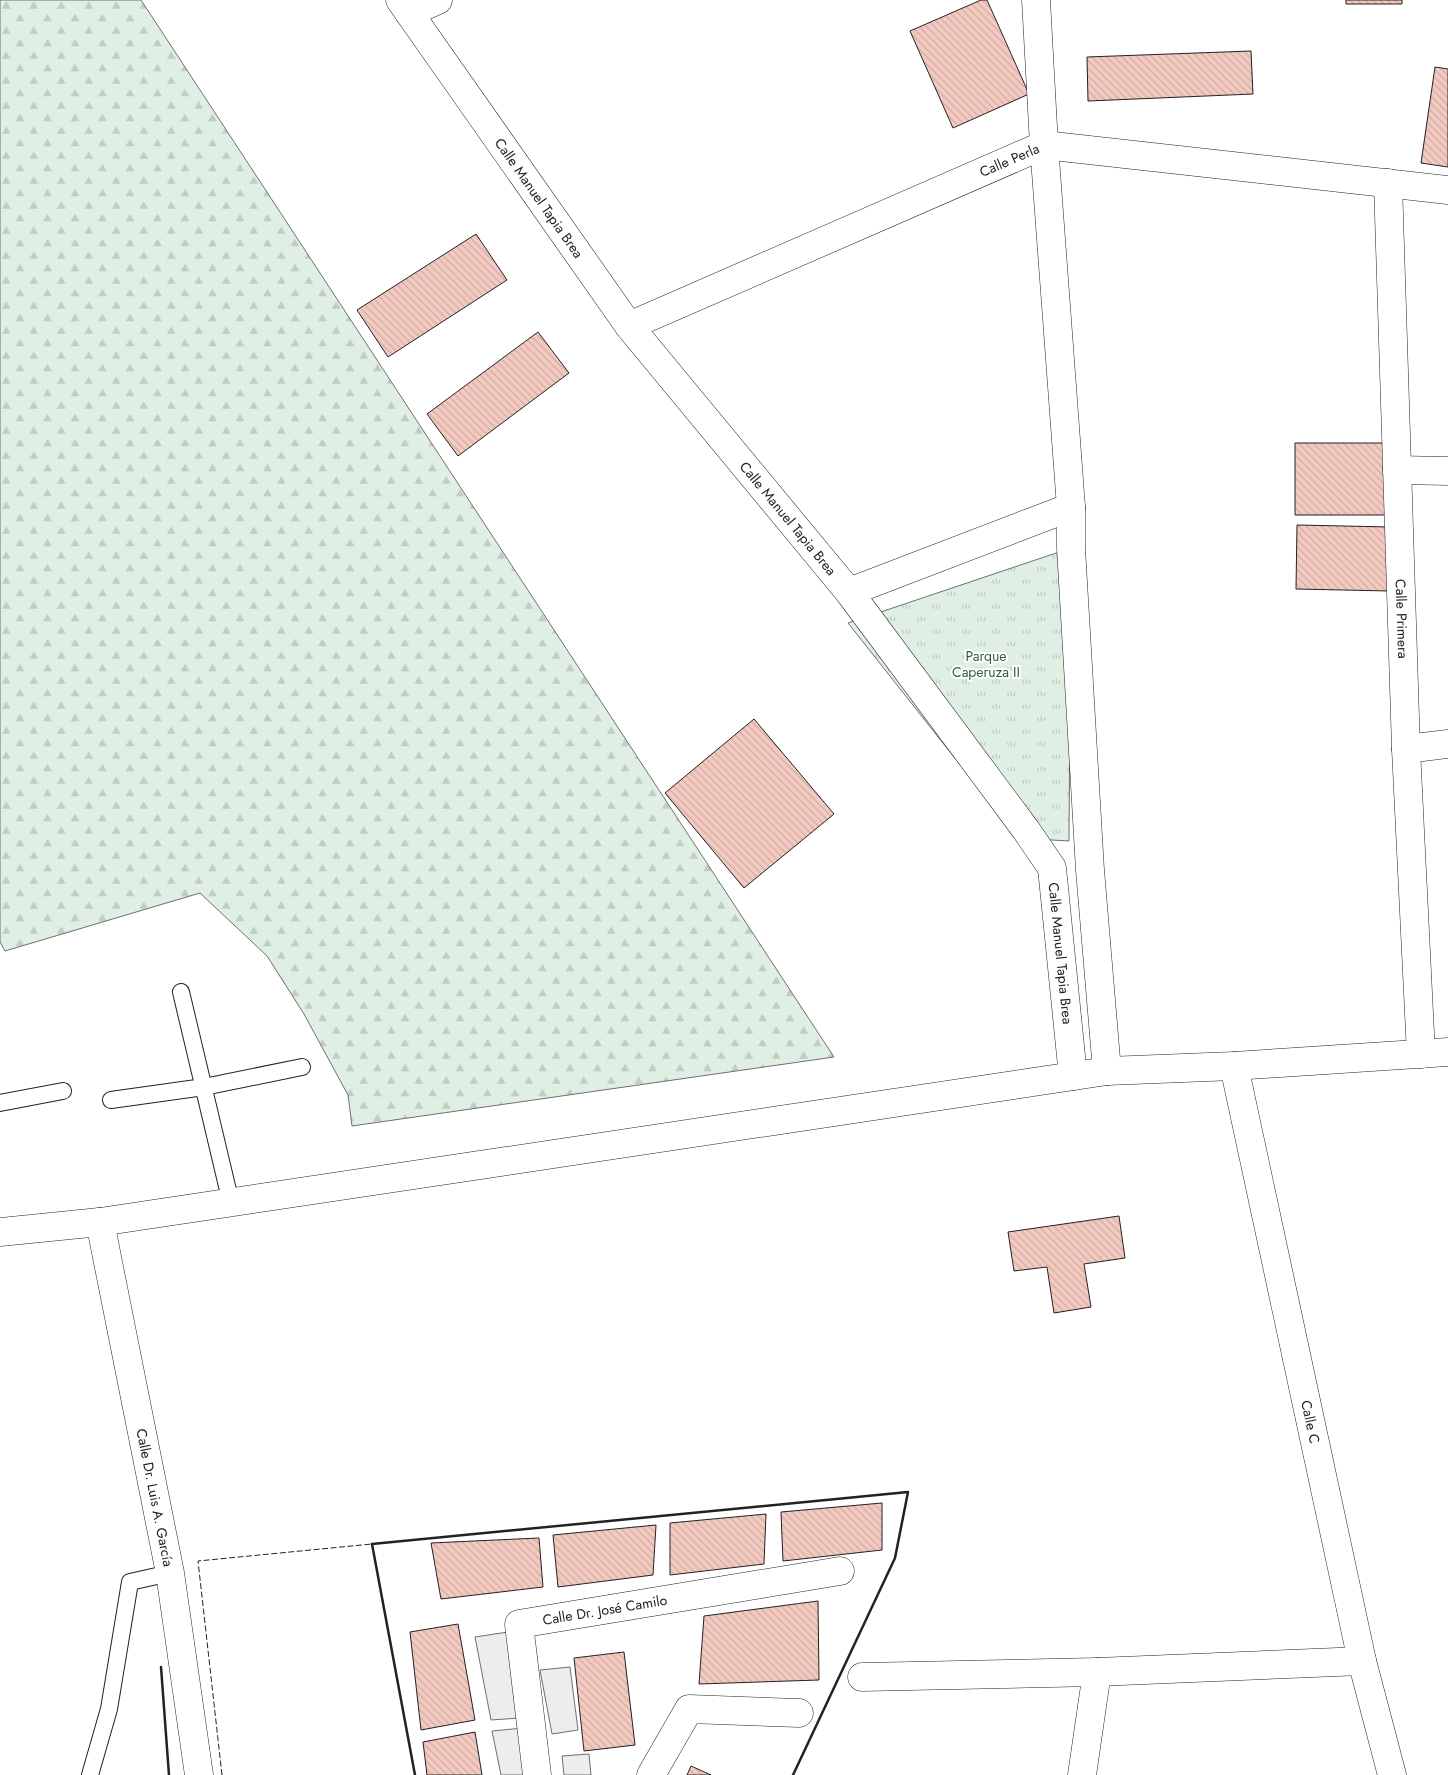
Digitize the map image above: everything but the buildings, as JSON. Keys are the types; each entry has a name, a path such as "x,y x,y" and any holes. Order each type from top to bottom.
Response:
{"street":[{"path":"404,6 438,0"},
{"path":"1036,0 1044,145 1071,507 1071,548 1090,870 1107,1071"},
{"name":"Calle Manuel Tapia Brea","path":"404,6 629,326 850,592 1052,868 1073,1076"},
{"name":"Calle Perla","path":"629,326 1044,145 1448,190"},
{"name":"Calle Primera","path":"1388,183 1406,749 1421,1054"},
{"path":"1397,470 1448,471"},
{"path":"850,592 1071,507"},
{"path":"1406,749 1448,744"},
{"path":"1052,868 1090,870"},
{"path":"0,1232 100,1222 1107,1071 1234,1066 1448,1052"},
{"name":"Calle C","path":"1234,1066 1362,1661 1392,1775"},
{"name":"Calle Dr. Luis A. García","path":"100,1222 170,1573 200,1775"},
{"name":"Calle Dr. José Camilo","path":"537,1775 519,1624 840,1571"},
{"path":"862,1677 1097,1672 1362,1661"},
{"path":"1082,1775 1097,1672"},
{"path":"651,1775 689,1709 799,1713"}],"lane":[{"path":"181,992 230,1202"},
{"path":"111,1100 204,1087 302,1067"},
{"path":"0,1103 63,1091"},
{"path":"90,1775 109,1708 130,1582 170,1573"}],"green space":[{"path":"0,0 141,0 834,1057 352,1126 348,1095 304,1014 267,956 200,893 5,951 0,942"},
{"name":"Parque Caperuza II","path":"1071,548 1069,841 1018,838 848,623"}],"shaded area":[{"path":"508,1632 520,1718 491,1720 475,1637"},
{"path":"570,1667 578,1730 552,1734 540,1670"},
{"path":"523,1728 529,1775 501,1775 492,1731"},
{"path":"589,1754 591,1775 564,1775 562,1756"}],"fence":[{"path":"222,1775 198,1561 372,1544"}],"wall":[{"path":"415,1775 372,1544 908,1492 895,1558 793,1775"},
{"path":"161,1667 169,1775"}]}
